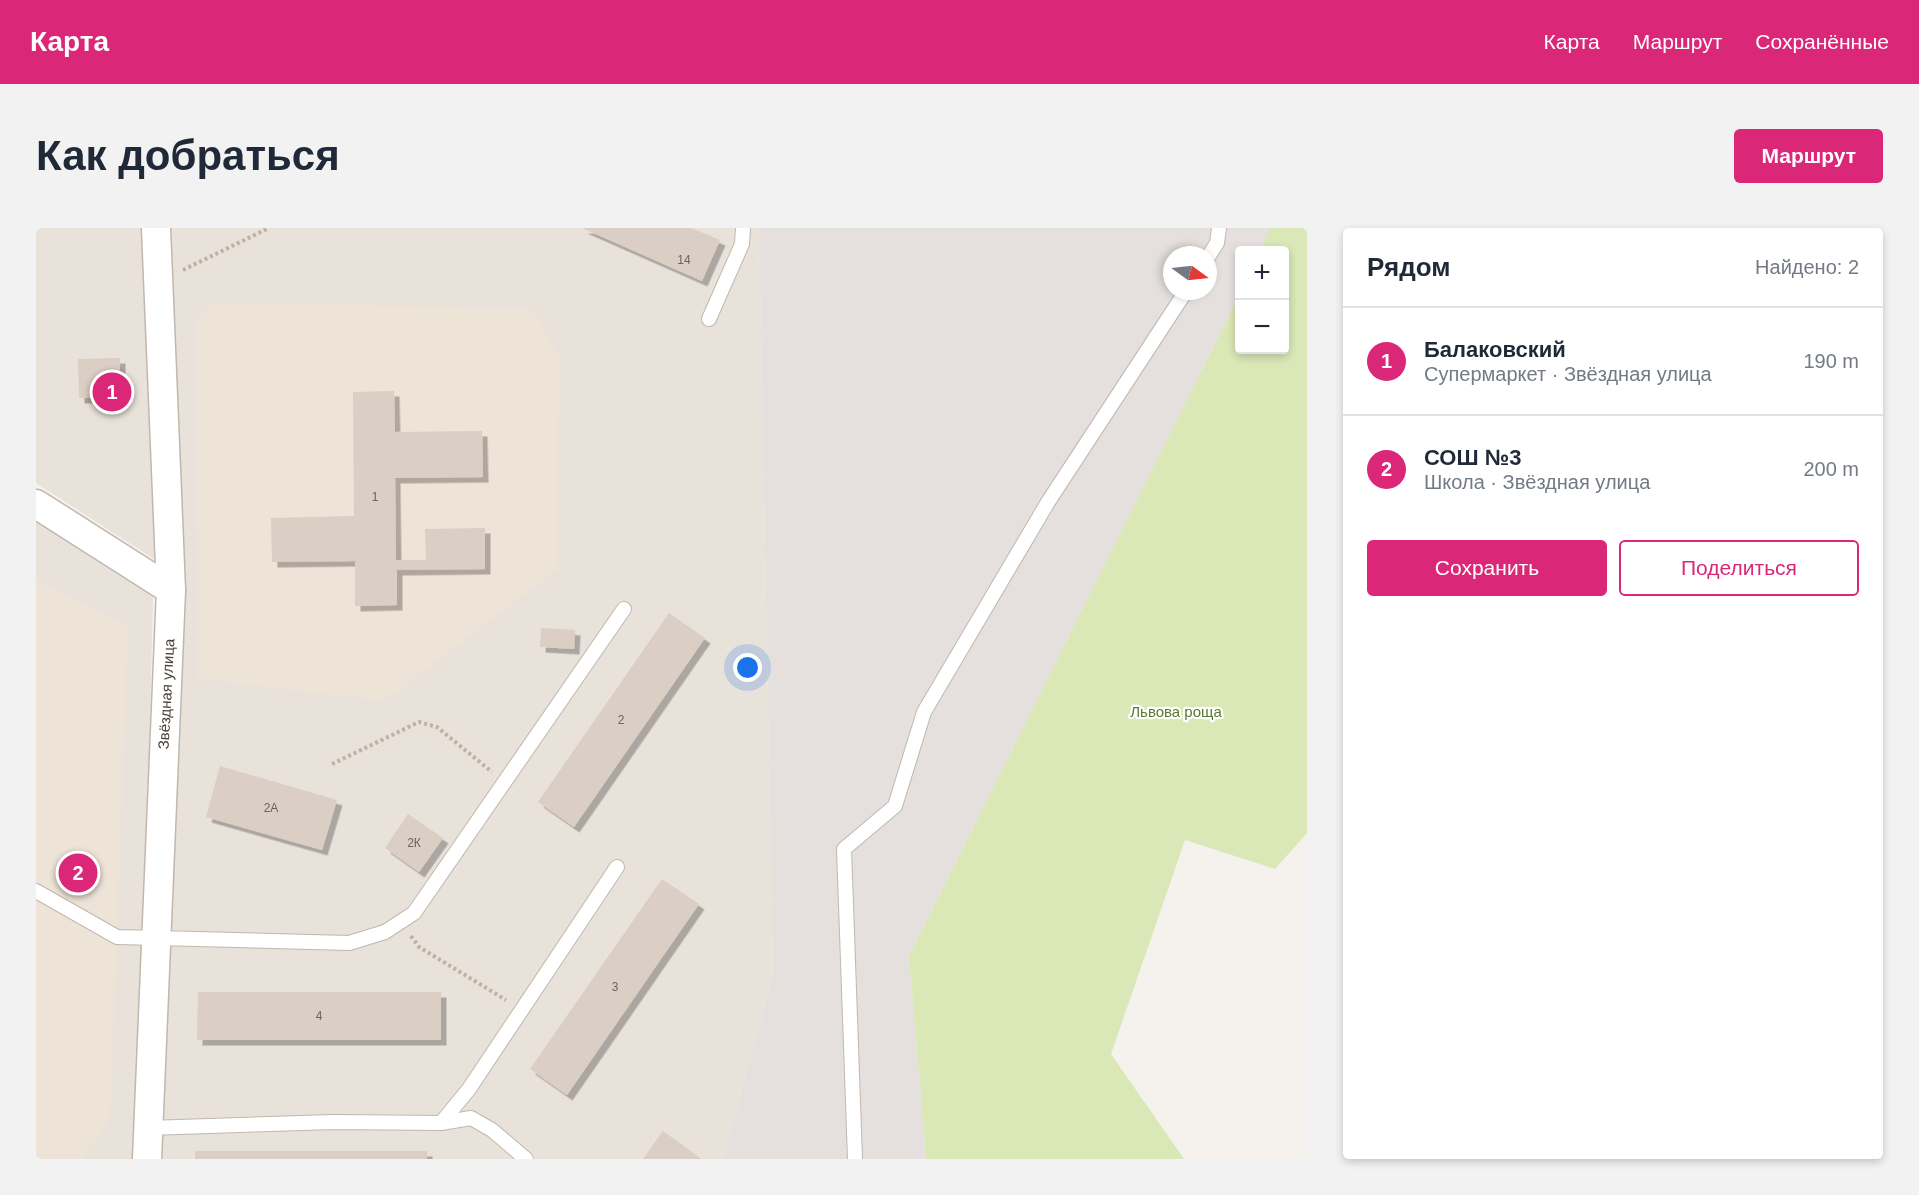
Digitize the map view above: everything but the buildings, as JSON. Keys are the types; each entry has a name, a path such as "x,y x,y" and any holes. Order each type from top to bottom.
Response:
{"street":[{"name":"Звёздная улица","path":"147,1159 171,590 156,228"},
{"path":"36,504 171,590"}],"lane":[{"path":"709,319 742,243 743,228"},
{"path":"1215,246 1219,228"},
{"path":"855,1159 844,849 895,806 924,712 1048,502 1179,300"},
{"path":"36,891 117,937 349,943 386,932 414,913 624,609"},
{"path":"441,1124 469,1089 617,867"},
{"path":"147,1128 334,1122 441,1124 471,1119 492,1130 526,1159"}],"path":[{"path":"182,270 269,228"},
{"path":"332,764 418,722 436,727 504,782"},
{"path":"401,921 419,947 522,1010"}],"shaded area":[{"path":"36,228 759,228 773,974 723,1159 155,1159 177,574 36,483"},
{"path":"759,228 1269,228 1263,246 1235,246 1235,303 909,956 926,1159 723,1159 773,974"},
{"path":"211,303 530,308 559,354 558,569 384,701 198,679 195,324"},
{"path":"36,523 153,597 139,1159 36,1159"},
{"path":"36,578 128,626 110,1120 81,1159 36,1159"}],"green space":[{"name":"Львова роща","path":"1269,228 1307,228 1307,833 1275,869 1185,840 1111,1054 1184,1159 926,1159 909,956 1235,303 1235,354 1289,354 1289,246 1263,246"}],"place":[{"name":"Балаковский","path":"112,392"},
{"name":"СОШ №3","path":"78,873"}]}
